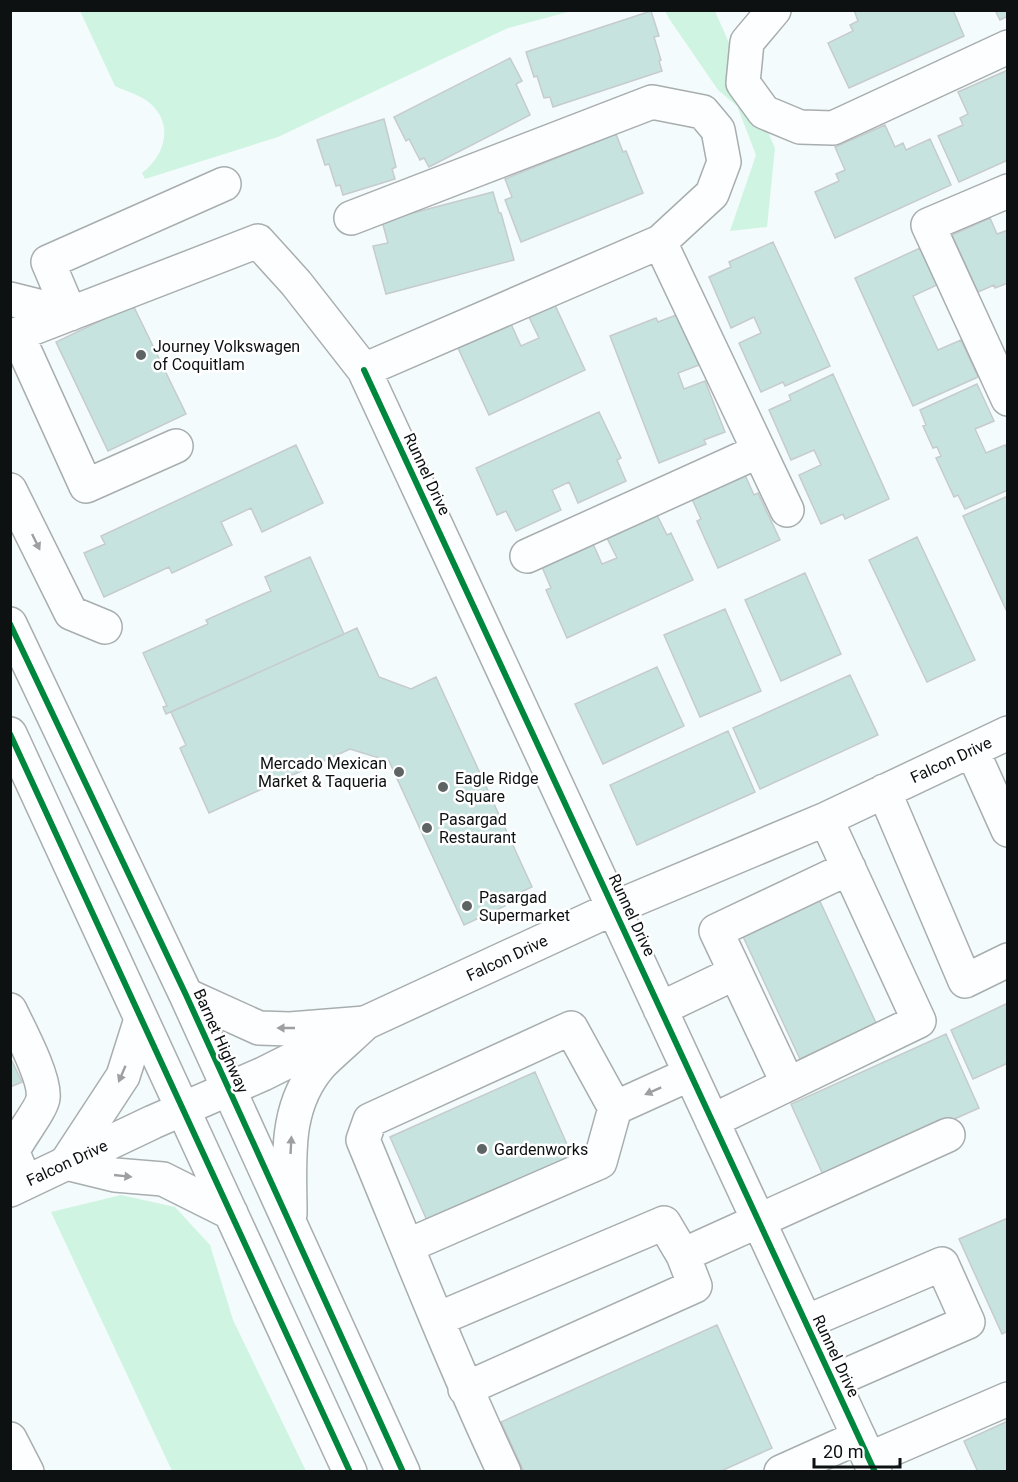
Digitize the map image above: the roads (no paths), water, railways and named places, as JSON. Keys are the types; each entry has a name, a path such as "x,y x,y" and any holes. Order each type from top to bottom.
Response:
{"main road":[{"path":"774,10 747,42 743,83 764,112 800,127 833,128 1008,47"},
{"path":"351,218 652,102 704,112 718,130 724,162 712,194 660,242 364,370"},
{"path":"70,314 48,262 224,184"},
{"path":"1008,190 928,225 1008,399"},
{"name":"Runnel Drive","path":"70,314 258,241 296,283 364,370 868,1456"},
{"path":"660,242 787,510"},
{"path":"10,299 70,314"},
{"path":"70,314 14,336 86,486 176,446"},
{"path":"527,556 759,451"},
{"path":"10,489 72,613 105,627"},
{"name":"Barnet Highway","path":"10,624 186,995 403,1472"},
{"name":"Falcon Drive","path":"18,1186 183,1108 263,1074 365,1023 614,908 826,819 1008,733"},
{"path":"10,734 350,1472"},
{"path":"972,750 1008,830"},
{"path":"884,791 965,981 1008,960"},
{"path":"712,1121 919,1022 826,819"},
{"path":"788,1084 716,931 849,868"},
{"path":"660,1009 735,973"},
{"path":"186,995 259,1028 290,1029 365,1023"},
{"path":"10,1010 38,1073 43,1099 15,1147 18,1186"},
{"path":"141,1019 123,1076 66,1163 115,1175 163,1179 231,1213"},
{"path":"291,1224 290,1143 294,1111 303,1092 321,1065 365,1023"},
{"path":"407,1245 600,1162 615,1108 572,1028 370,1120 363,1140 465,1389 504,1472"},
{"path":"615,1108 690,1074"},
{"path":"683,1255 948,1135"},
{"path":"438,1319 664,1223 683,1255 695,1286 465,1389"},
{"path":"806,1322 942,1264 968,1322 833,1381"},
{"path":"781,1472 868,1456 1008,1399"},
{"path":"10,1439 27,1472"}],"place":[{"name":"Journey Volkswagen of Coquitlam","path":"141,355"},
{"name":"Mercado Mexican Market & Taqueria","path":"399,772"},
{"name":"Eagle Ridge Square","path":"443,787"},
{"name":"Pasargad Restaurant","path":"427,828"},
{"name":"Pasargad Supermarket","path":"467,906"},
{"name":"Gardenworks","path":"482,1149"}]}
